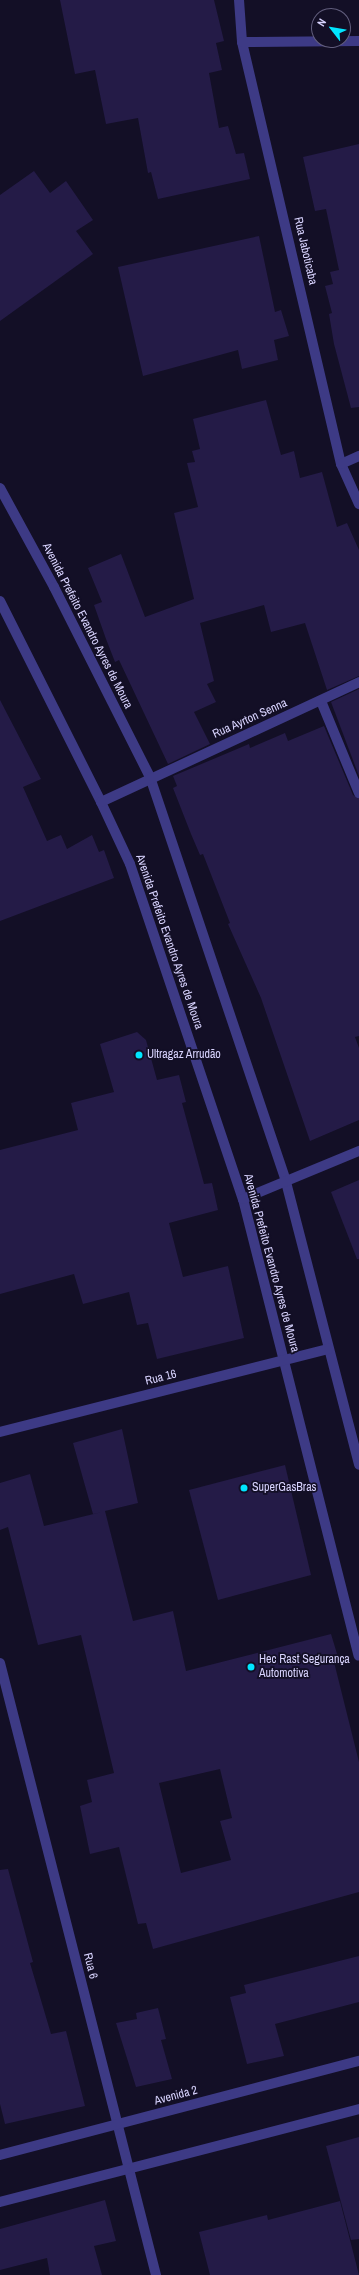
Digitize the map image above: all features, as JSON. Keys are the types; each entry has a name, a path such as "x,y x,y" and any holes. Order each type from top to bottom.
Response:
{"street":[{"name":"Rua Jaboticaba","path":"239,0 242,42 341,464 359,504"},
{"path":"242,42 359,41"},
{"path":"341,464 359,456"},
{"name":"Avenida Prefeito Evandro Ayres de Moura","path":"0,488 54,587 150,777 286,1182 359,1465"},
{"name":"Avenida Prefeito Evandro Ayres de Moura","path":"0,602 101,802 130,864 243,1199 359,1656"},
{"name":"Rua Ayrton Senna","path":"101,802 150,777 321,701 359,682"},
{"path":"321,701 359,793"},
{"path":"243,1199 359,1151"},
{"name":"Rua 16","path":"0,1432 329,1349"},
{"name":"Rua 6","path":"0,1663 156,2275"},
{"name":"Avenida 2","path":"0,2155 359,2062"},
{"path":"0,2202 359,2109"}],"building":[{"path":"60,0 214,0 224,41 216,43 222,70 209,73 219,128 228,126 236,154 244,153 250,179 158,199 151,172 148,173 138,118 106,124 95,70 75,74"},
{"path":"359,144 359,407 351,408 334,344 329,314 332,313 325,286 333,284 330,272 339,270 326,209 315,211 303,157"},
{"path":"34,171 50,193 66,181 93,220 76,231 93,254 0,321 0,195"},
{"path":"259,236 275,312 281,310 289,336 274,340 278,360 242,369 238,350 143,376 118,267"},
{"path":"266,400 281,455 294,451 300,478 322,472 337,527 347,523 359,550 359,676 327,690 305,623 271,632 264,605 200,623 214,681 207,684 216,702 194,712 210,744 168,764 119,660 115,662 94,605 102,602 88,568 121,554 145,617 194,599 174,513 198,507 187,463 195,462 192,451 200,449 193,419"},
{"path":"359,689 359,776 331,702"},
{"path":"0,700 41,779 23,787 47,841 61,835 67,849 92,835 99,852 104,850 114,878 0,921"},
{"path":"324,726 353,795 359,799 359,1036 355,1037 359,1048 359,1120 310,1141 261,998 228,924 230,923 203,854 200,855 191,834 173,788 177,786 173,776 249,744 250,748 285,733 288,741"},
{"path":"137,1032 146,1040 157,1080 179,1075 186,1102 182,1103 204,1184 212,1183 218,1210 169,1223 183,1277 228,1266 244,1338 157,1359 148,1323 137,1325 129,1292 83,1304 74,1274 0,1294 0,1150 78,1130 71,1103 114,1092 100,1044"},
{"path":"359,1180 359,1259 357,1259 331,1192"},
{"path":"122,1429 138,1503 105,1511 133,1621 173,1611 186,1671 331,1634 338,1657 333,1658 359,1762 359,1892 153,1949 146,1923 138,1924 119,1847 90,1854 80,1806 92,1802 87,1780 114,1773 81,1635 38,1645 8,1527 0,1530 0,1483 30,1474 44,1526 102,1512 93,1514 73,1443","holes":["220,1769 232,1818 220,1821 231,1860 181,1873 159,1783"]},
{"path":"285,1465 311,1575 218,1600 189,1490"},
{"path":"8,1869 33,1962 30,1963 51,2034 66,2031 85,2106 5,2124 0,2104 0,1870"},
{"path":"359,1956 359,2002 275,2024 284,2056 247,2064 230,1997 246,1993 244,1985"},
{"path":"158,2008 166,2039 161,2040 172,2079 136,2087 116,2023 137,2019 136,2013"},
{"path":"359,2137 359,2239 351,2240 326,2146"},
{"path":"105,2200 116,2241 94,2246 102,2275 50,2275 47,2258 0,2270 0,2229"},
{"path":"340,2201 359,2275 210,2275 199,2232 267,2215 268,2220"}],"place":[{"name":"Ultragaz Arrudão","path":"139,1055"},
{"name":"SuperGasBras","path":"244,1488"},
{"name":"Hec Rast Segurança Automotiva","path":"251,1667"}]}
